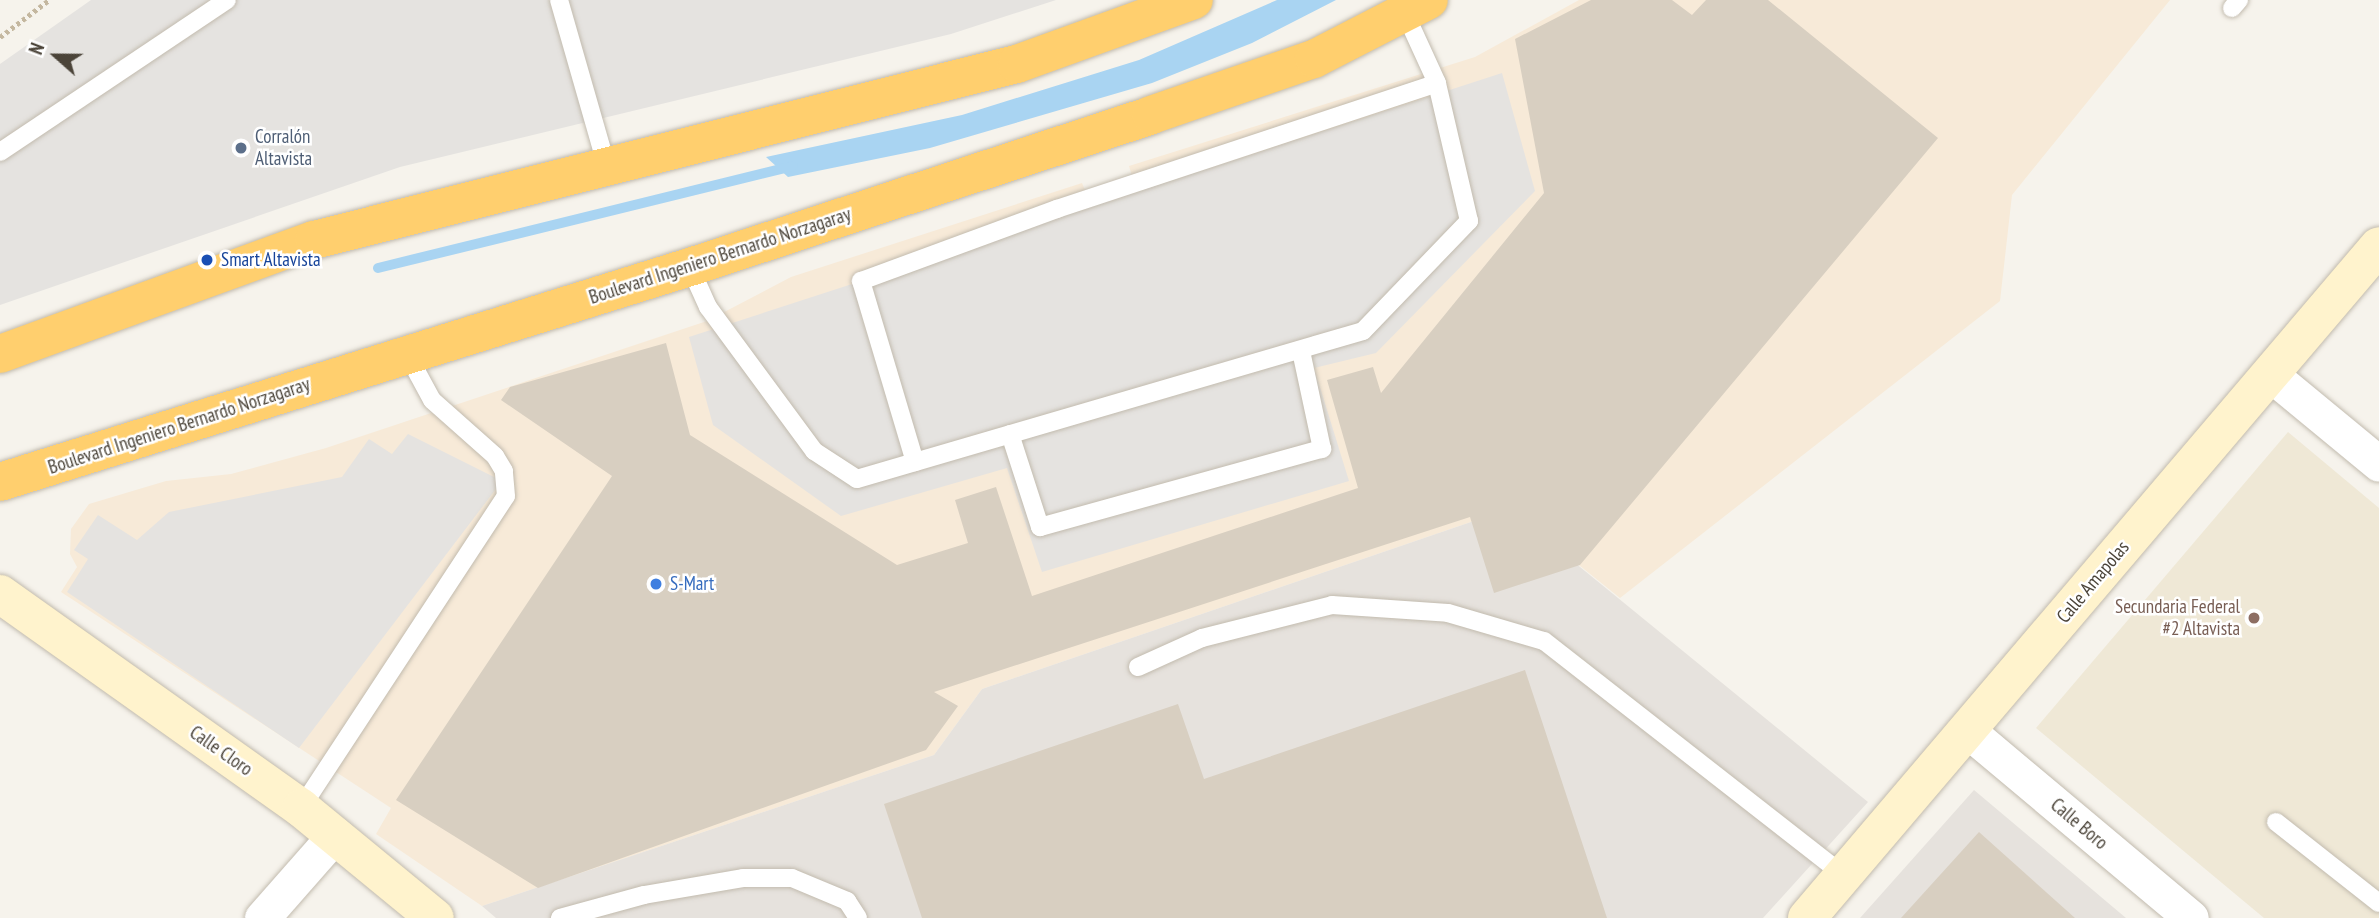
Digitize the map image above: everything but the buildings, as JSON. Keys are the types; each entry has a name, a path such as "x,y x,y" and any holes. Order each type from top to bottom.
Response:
{"highway":[{"path":"0,354 314,240 606,164 1017,64 1194,0"},
{"name":"Boulevard Ingeniero Bernardo Norzagaray","path":"0,482 690,267 1314,59 1417,7"}],"street":[{"name":"Calle Amapolas","path":"1807,918 2379,246"},
{"path":"2270,374 2379,464"},
{"name":"Calle Cloro","path":"0,594 302,808 435,918"},
{"name":"Calle Boro","path":"1967,730 2191,918"},
{"path":"261,918 335,835"}],"lane":[{"path":"0,152 227,0"},
{"path":"559,0 606,164"},
{"path":"690,267 708,307 814,451 857,479 1363,331 1469,221 1417,7"},
{"path":"915,462 861,281 1058,209 1437,83"},
{"path":"1010,434 1040,527 1322,449 1301,351"},
{"path":"302,808 506,496 505,471 495,456 432,400 407,354"},
{"path":"1138,667 1202,638 1332,605 1448,613 1544,641 1844,874"},
{"path":"2276,822 2379,903"},
{"path":"560,918 592,913 697,884 792,878 847,901 858,918"}],"path":[{"path":"0,37 49,0"}],"shaded area":[{"name":"Corralón Altavista","path":"91,0 1056,0 951,34 400,167 0,305 0,64"},
{"path":"1579,0 2170,0 2012,195 2000,301 1620,598 1509,509 982,689 934,755 482,906 376,834 391,808 61,592 77,567 70,554 71,529 89,504 166,481 231,474 326,448 707,321 791,277 1082,183 1087,195 1133,179 1129,166 1475,57"},
{"path":"1502,73 1535,191 1376,353 1314,368 1349,481 1042,572 1007,468 841,516 713,425 689,337"},
{"name":"Secundaria Federal #2 Altavista","path":"2288,432 2379,508 2379,918 2264,918 2036,728"},
{"path":"408,434 502,481 299,748 67,592 88,559 74,550 98,515 137,540 169,512 342,477 369,439 392,454"},
{"path":"1509,509 1868,802 1763,918 496,918 482,906 934,755 982,689"},
{"path":"1974,790 2126,918 1860,918"}],"water":[{"path":"1277,0 1336,0 1252,43 1152,83 930,148 788,177 766,157 962,115 1139,60"}],"waterway":[{"path":"378,268 793,166"}],"place":[{"name":"Corralón Altavista","path":"241,148"},
{"name":"Smart Altavista","path":"207,260"},
{"name":"S-Mart","path":"656,584"},
{"name":"Secundaria Federal #2 Altavista","path":"2254,618"}]}
